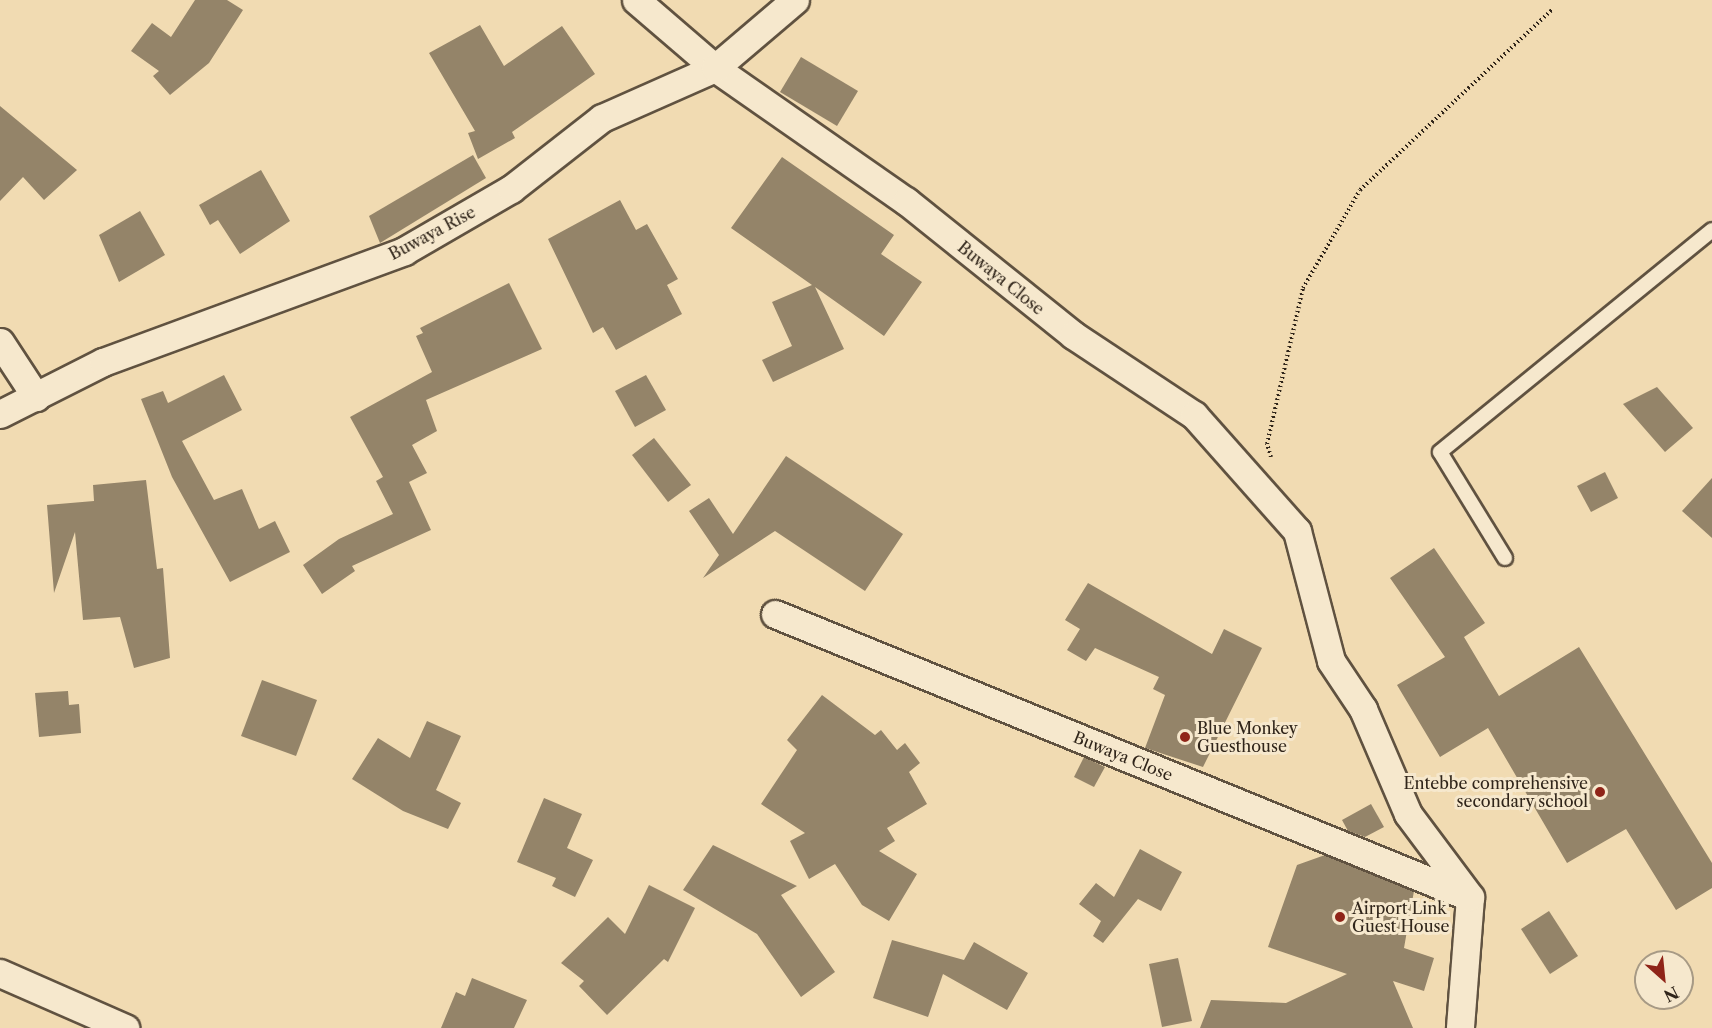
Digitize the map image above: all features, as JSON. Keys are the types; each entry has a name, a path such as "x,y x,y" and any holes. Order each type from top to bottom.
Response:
{"street":[{"name":"Buwaya Close","path":"636,0 715,68 906,201 1073,335 1194,415 1297,531 1331,661 1363,709 1408,814 1470,897"},
{"name":"Buwaya Rise","path":"0,414 168,336 404,251 511,189 602,118 715,68 795,0"},
{"path":"0,342 36,397"},
{"name":"Buwaya Close","path":"775,614 1470,897"},
{"path":"1460,1028 1470,897"},
{"path":"0,973 126,1028"}],"lane":[{"path":"1505,558 1440,452 1712,230"}],"path":[{"path":"1274,466 1267,444 1303,288 1360,190 1553,9"}],"building":[{"path":"195,0 227,0 243,10 209,63 170,95 153,76 159,71 131,51 152,23 171,37"},
{"path":"480,25 504,66 562,26 595,74 512,132 515,138 478,159 468,133 475,131 429,53"},
{"path":"801,57 858,91 837,126 780,92"},
{"path":"0,106 77,170 44,200 23,177 0,201"},
{"path":"473,155 486,178 380,243 369,216"},
{"path":"782,157 894,235 881,254 922,282 884,336 815,287 844,349 773,382 762,360 792,346 772,302 812,285 731,228"},
{"path":"261,170 290,221 240,254 218,220 210,225 199,205"},
{"path":"620,200 636,230 647,224 678,279 667,285 682,314 616,350 603,327 593,333 548,239"},
{"path":"140,211 165,255 119,282 99,235"},
{"path":"509,283 542,349 426,400 437,431 412,445 427,473 409,482 431,530 352,566 355,571 322,594 303,565 339,539 393,514 376,481 383,477 350,417 432,372 416,336 423,333 420,328"},
{"path":"224,375 242,410 182,441 214,500 242,489 259,529 275,521 290,552 230,582 172,477 141,399 163,391 168,403"},
{"path":"646,375 666,410 635,427 615,391"},
{"path":"1657,387 1693,428 1665,452 1623,404"},
{"path":"654,438 691,485 668,502 632,455"},
{"path":"786,456 903,534 865,591 775,531 703,578 719,555 689,511 709,498 733,534"},
{"path":"1605,472 1618,498 1591,512 1577,486"},
{"path":"1712,478 1712,538 1682,511"},
{"path":"146,480 157,569 163,568 170,658 134,668 120,617 83,620 75,532 54,593 47,505 94,501 93,485"},
{"path":"1434,548 1485,623 1464,637 1499,696 1579,647 1712,863 1712,888 1676,910 1626,829 1567,863 1488,728 1440,757 1397,685 1445,657 1390,578"},
{"path":"1088,583 1212,654 1224,629 1262,648 1203,767 1145,748 1165,695 1153,689 1159,677 1095,648 1086,661 1067,650 1080,629 1065,620"},
{"path":"262,680 317,700 296,756 241,736"},
{"path":"68,691 69,705 79,704 81,733 39,737 35,693"},
{"path":"822,695 875,735 881,730 897,750 905,743 920,763 909,772 927,804 887,828 895,841 879,851 917,874 889,921 862,905 835,864 809,879 790,841 805,833 761,804 797,750 787,740"},
{"path":"427,721 461,736 436,790 461,803 448,829 403,811 352,779 378,738 410,758"},
{"path":"1084,757 1105,767 1094,787 1074,777"},
{"path":"544,798 582,814 567,848 593,860 575,897 552,886 556,878 517,862"},
{"path":"1371,804 1384,827 1365,837 1348,831 1342,820"},
{"path":"713,845 797,886 781,895 835,972 801,997 757,934 683,890"},
{"path":"1140,849 1182,872 1161,911 1138,899 1103,943 1093,936 1101,921 1079,904 1096,883 1114,897"},
{"path":"1325,855 1414,891 1404,948 1434,958 1424,991 1393,981 1413,1028 1200,1028 1211,1000 1286,1003 1347,974 1268,947 1297,865"},
{"path":"649,885 695,908 668,962 664,959 607,1015 579,986 584,981 561,963 608,917 625,934"},
{"path":"1549,911 1578,956 1550,974 1521,929"},
{"path":"892,940 964,960 974,942 1028,973 1007,1010 943,974 928,1017 873,998"},
{"path":"1178,958 1192,1021 1162,1027 1149,964"},
{"path":"472,978 527,1000 514,1028 441,1028 456,992 465,996"}],"place":[{"name":"Blue Monkey Guesthouse","path":"1185,737"},
{"name":"Entebbe comprehensive secondary school","path":"1600,792"},
{"name":"Airport Link Guest House","path":"1340,917"}]}
